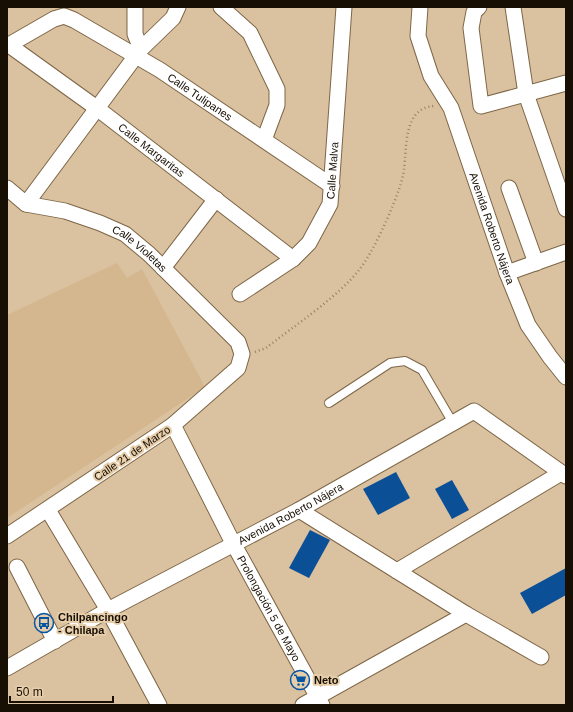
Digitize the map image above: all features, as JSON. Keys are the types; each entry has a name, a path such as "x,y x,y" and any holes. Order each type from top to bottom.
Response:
{"street":[{"path":"135,7 135,34 139,53"},
{"path":"26,204 139,53 173,18 178,7"},
{"path":"221,7 250,33 277,89 277,105 264,140"},
{"name":"Calle Malva","path":"240,294 292,259 309,243 330,204 344,7"},
{"name":"Avenida Roberto Nájera","path":"420,7 418,36 430,74 451,108 507,273 528,325 566,377"},
{"path":"479,7 474,12 471,28 481,106 566,83"},
{"path":"513,7 526,94 566,209"},
{"name":"Calle Tulipanes","path":"8,46 54,19 64,16 74,20 139,53 160,70 332,186"},
{"name":"Calle Margaritas","path":"8,46 98,109 292,259"},
{"name":"Calle Violetas","path":"7,188 26,204 65,212 100,223 125,234 163,268 238,342 242,354"},
{"path":"509,188 536,263"},
{"path":"163,268 216,199"},
{"path":"507,273 566,252"},
{"name":"Calle 21 de Marzo","path":"7,536 173,425 238,368 242,354"},
{"name":"Avenida Roberto Nájera","path":"7,668 108,610 233,543 299,510 474,411 564,475"},
{"name":"Prolongación 5 de Mayo","path":"173,425 233,543 319,701"},
{"path":"397,571 564,475"},
{"path":"48,510 108,610 159,705"},
{"path":"299,510 466,614 541,657"},
{"path":"17,567 55,641"},
{"path":"302,705 319,701 466,614"}],"lane":[{"path":"329,403 390,363 405,361 422,370 453,423"}],"path":[{"path":"242,354 255,352 266,348 337,292 360,269 386,221 398,192 404,171 412,119 424,107 433,106 451,108"}],"shaded area":[{"path":"117,263 127,278 142,269 205,387 7,518 7,315"}],"building":[{"path":"396,472 410,498 378,515 363,489"},
{"path":"452,480 469,510 452,519 435,489"},
{"path":"310,530 330,540 309,578 289,568"},
{"path":"566,568 566,595 532,614 520,593"}],"place":[{"name":"Chilpancingo - Chilapa","path":"44,623"},
{"name":"Neto","path":"300,680"}]}
